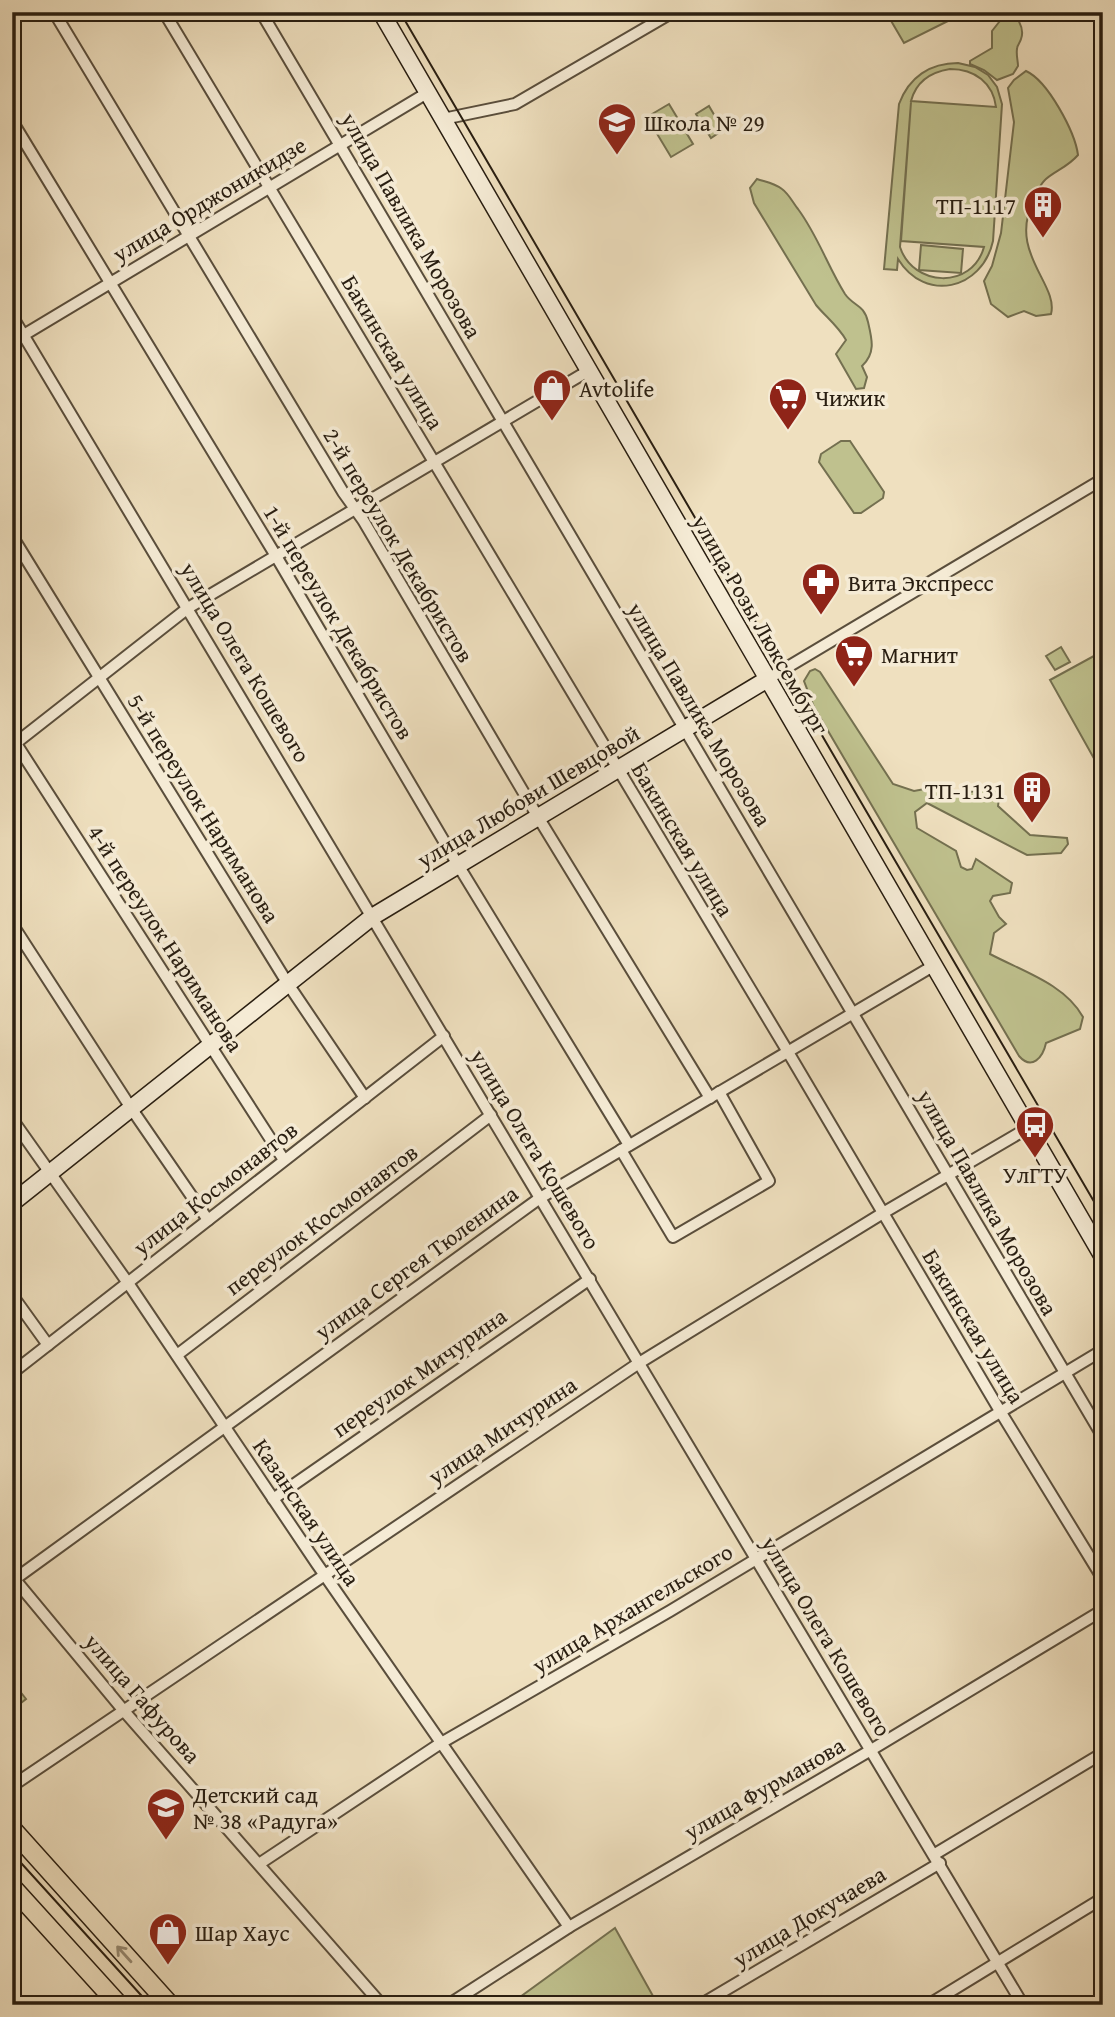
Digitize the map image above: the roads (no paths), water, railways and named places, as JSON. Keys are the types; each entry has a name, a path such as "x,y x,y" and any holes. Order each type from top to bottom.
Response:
{"main road":[{"name":"улица Розы Люксембург","path":"381,12 1103,1257"},
{"name":"улица Любови Шевцовой","path":"12,1203 372,917 766,680"},
{"path":"12,1829 170,2005"},
{"path":"12,1887 119,2005"}],"street":[{"name":"2-й переулок Декабристов","path":"54,12 538,817 769,1181"},
{"name":"Бакинская улица","path":"164,12 1103,1579"},
{"name":"улица Павлика Морозова","path":"261,12 1103,1437"},
{"path":"443,119 515,104 673,12"},
{"name":"улица Орджоникидзе","path":"12,342 427,93"},
{"name":"1-й переулок Декабристов","path":"12,121 276,556 625,1148 673,1237 769,1181"},
{"name":"улица Олега Кошевого","path":"12,316 1023,2005"},
{"path":"13,742 188,608 588,371"},
{"name":"улица Любови Шевцовой","path":"766,680 1103,479"},
{"name":"5-й переулок Нариманова","path":"12,536 288,984 365,1098"},
{"name":"4-й переулок Нариманова","path":"13,742 284,1160"},
{"path":"12,924 131,1108 208,1220"},
{"name":"улица Сергея Тюленина","path":"14,1578 540,1198 933,966"},
{"name":"улица Космонавтов","path":"12,1373 444,1036"},
{"name":"переулок Космонавтов","path":"177,1355 491,1115"},
{"name":"Казанская улица","path":"12,1119 128,1283 325,1575 569,1927"},
{"name":"улица Мичурина","path":"12,1786 639,1363 883,1213 1028,1128"},
{"name":"переулок Мичурина","path":"273,1499 590,1279"},
{"path":"12,1295 48,1345"},
{"name":"улица Архангельского","path":"259,1864 441,1743 757,1558 1103,1350"},
{"name":"улица Гафурова","path":"14,1578 124,1711 382,2005"},
{"name":"улица Фурманова","path":"448,2005 569,1927 1103,1610"},
{"name":"улица Докучаева","path":"700,2005 1103,1753"},
{"path":"928,2005 1103,1898"}],"tram line":[{"path":"400,12 1103,1217"},
{"path":"12,1853 150,2005"}],"place":[{"name":"Школа № 29","path":"617,156"},
{"name":"ТП-1117","path":"1043,239"},
{"name":"Avtolife","path":"552,422"},
{"name":"Чижик","path":"788,431"},
{"name":"Вита Экспресс","path":"821,616"},
{"name":"Магнит","path":"854,688"},
{"name":"ТП-1131","path":"1032,824"},
{"name":"УлГТУ","path":"1035,1159"},
{"name":"Детский сад № 38 «Радуга»","path":"166,1841"},
{"name":"Шар Хаус","path":"168,1966"}]}
